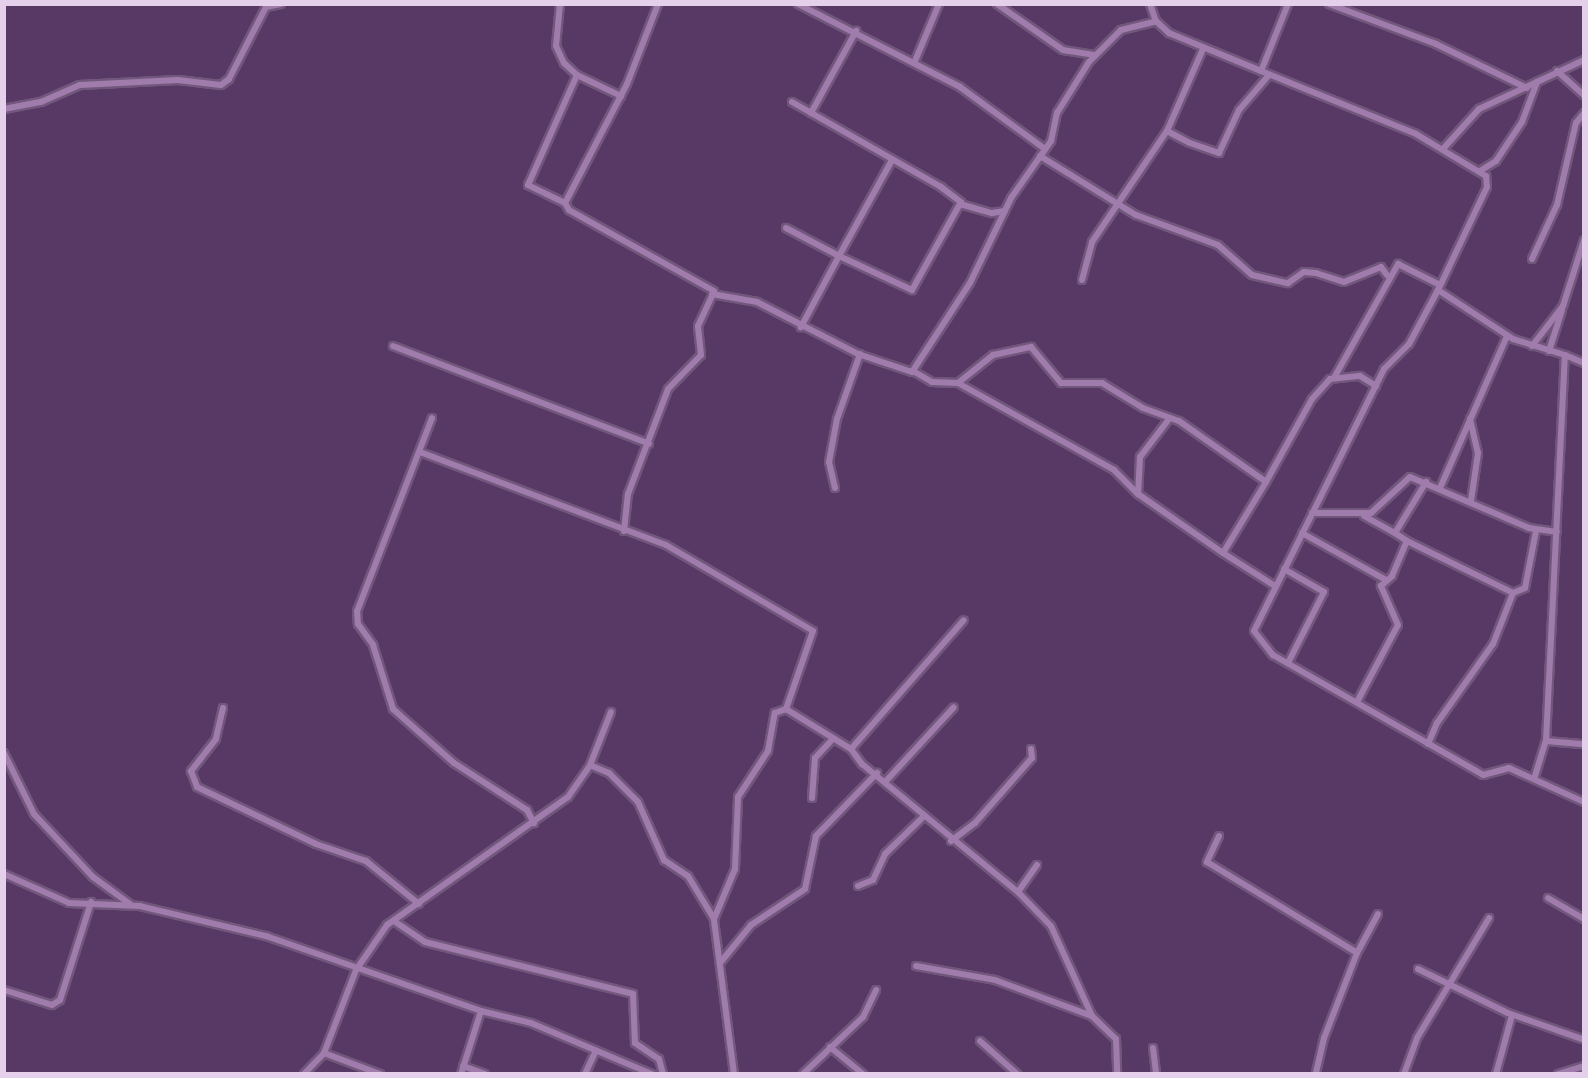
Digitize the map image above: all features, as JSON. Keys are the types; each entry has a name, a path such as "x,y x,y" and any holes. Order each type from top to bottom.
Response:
{"street":[{"path":"4,109 41,102 80,85 178,80 221,85 229,79 266,7 281,4"},
{"path":"560,4 556,46 577,75 621,96"},
{"path":"565,203 621,96 658,4"},
{"path":"798,4 915,61 1045,149"},
{"path":"915,61 939,4"},
{"path":"997,4 1063,50 1094,55"},
{"path":"1150,4 1156,21 1203,49 1443,149 1480,171 1487,187 1439,287 1409,344 1376,386 1254,631 1258,641 1288,663 1488,778 1509,768 1535,776 1584,802"},
{"path":"1260,71 1288,4"},
{"path":"1329,4 1436,44 1527,88"},
{"path":"913,371 970,283 1005,211 1045,149 1057,113 1094,55 1121,30 1156,21"},
{"path":"811,112 856,31"},
{"path":"1083,280 1092,242 1122,203 1167,131 1203,49"},
{"path":"1443,149 1479,110 1584,60"},
{"path":"1557,71 1584,95"},
{"path":"577,75 528,185 565,203 569,210 699,278 712,294 744,297 860,354 913,371 932,382 958,383 1114,470 1138,494 1275,586"},
{"path":"1167,131 1219,153 1239,111 1269,75"},
{"path":"1480,171 1496,161 1522,122 1537,82"},
{"path":"792,102 941,187 960,204 992,213 1005,211"},
{"path":"1532,259 1557,205 1576,123 1584,113"},
{"path":"1040,156 1122,203 1149,222 1218,245 1252,275 1288,283 1304,272 1344,282 1382,267 1387,275"},
{"path":"801,327 892,160"},
{"path":"786,228 912,290 960,204"},
{"path":"1549,351 1584,240"},
{"path":"1223,553 1312,399 1335,376 1387,275 1398,264 1439,287 1507,336 1584,363"},
{"path":"624,531 628,494 668,390 701,355 698,326 712,294"},
{"path":"1532,346 1563,306"},
{"path":"1440,488 1507,336"},
{"path":"393,346 649,444"},
{"path":"958,383 993,355 1031,347 1061,382 1102,383 1169,419 1266,482"},
{"path":"835,488 829,462 837,419 860,354"},
{"path":"1535,776 1546,741 1565,355"},
{"path":"1335,376 1360,376 1376,386"},
{"path":"432,418 357,611 358,624 373,645 393,709 454,763 527,810 534,822"},
{"path":"1470,418 1478,453 1471,501"},
{"path":"1138,494 1140,457 1169,419"},
{"path":"420,452 666,545 813,631 786,709"},
{"path":"1364,516 1410,477 1471,501 1536,531 1557,532"},
{"path":"1395,533 1426,482"},
{"path":"1312,513 1344,510 1364,516 1407,542 1513,593"},
{"path":"1428,744 1437,723 1493,644 1513,593 1525,588 1536,531"},
{"path":"1302,533 1386,580"},
{"path":"1357,702 1398,626 1380,586 1386,580 1407,542"},
{"path":"1284,570 1324,592 1288,663"},
{"path":"851,749 964,620"},
{"path":"886,781 954,707"},
{"path":"223,708 216,739 191,771 197,787 316,843 366,861 419,904"},
{"path":"786,709 831,741 851,749 951,841 1018,892 1059,938 1092,1016 1118,1045 1117,1074"},
{"path":"714,919 735,869 738,797 768,751 775,713 786,709"},
{"path":"304,1074 324,1053 356,970 394,921 534,822 584,781 611,712"},
{"path":"812,798 815,758 831,741"},
{"path":"1546,741 1584,744"},
{"path":"951,841 975,822 1032,758 1031,749"},
{"path":"4,753 34,814 93,877 130,905"},
{"path":"590,765 609,773 638,802 664,860 688,876 714,919 734,1074"},
{"path":"720,964 751,925 805,889 816,836 877,773"},
{"path":"858,886 873,880 885,854 923,817"},
{"path":"1219,836 1207,862 1357,953"},
{"path":"1018,892 1037,865"},
{"path":"4,874 52,898 130,905 267,936 356,970 481,1011 531,1023 652,1074"},
{"path":"1548,897 1584,919"},
{"path":"4,990 52,1005 60,1000 91,902"},
{"path":"1316,1074 1324,1038 1357,953 1378,914"},
{"path":"1404,1074 1417,1038 1489,918"},
{"path":"394,921 425,942 633,994 635,1043 659,1059 663,1074"},
{"path":"916,966 995,980 1092,1016"},
{"path":"1418,969 1512,1015 1582,1040"},
{"path":"803,1074 863,1017 876,990"},
{"path":"461,1074 481,1011"},
{"path":"1496,1074 1512,1015"},
{"path":"980,1041 1017,1074"},
{"path":"830,1047 863,1074"},
{"path":"1153,1048 1156,1074"},
{"path":"585,1074 596,1050"},
{"path":"324,1053 380,1074"},
{"path":"463,1066 485,1074"},
{"path":"1558,1074 1584,1066"}]}
